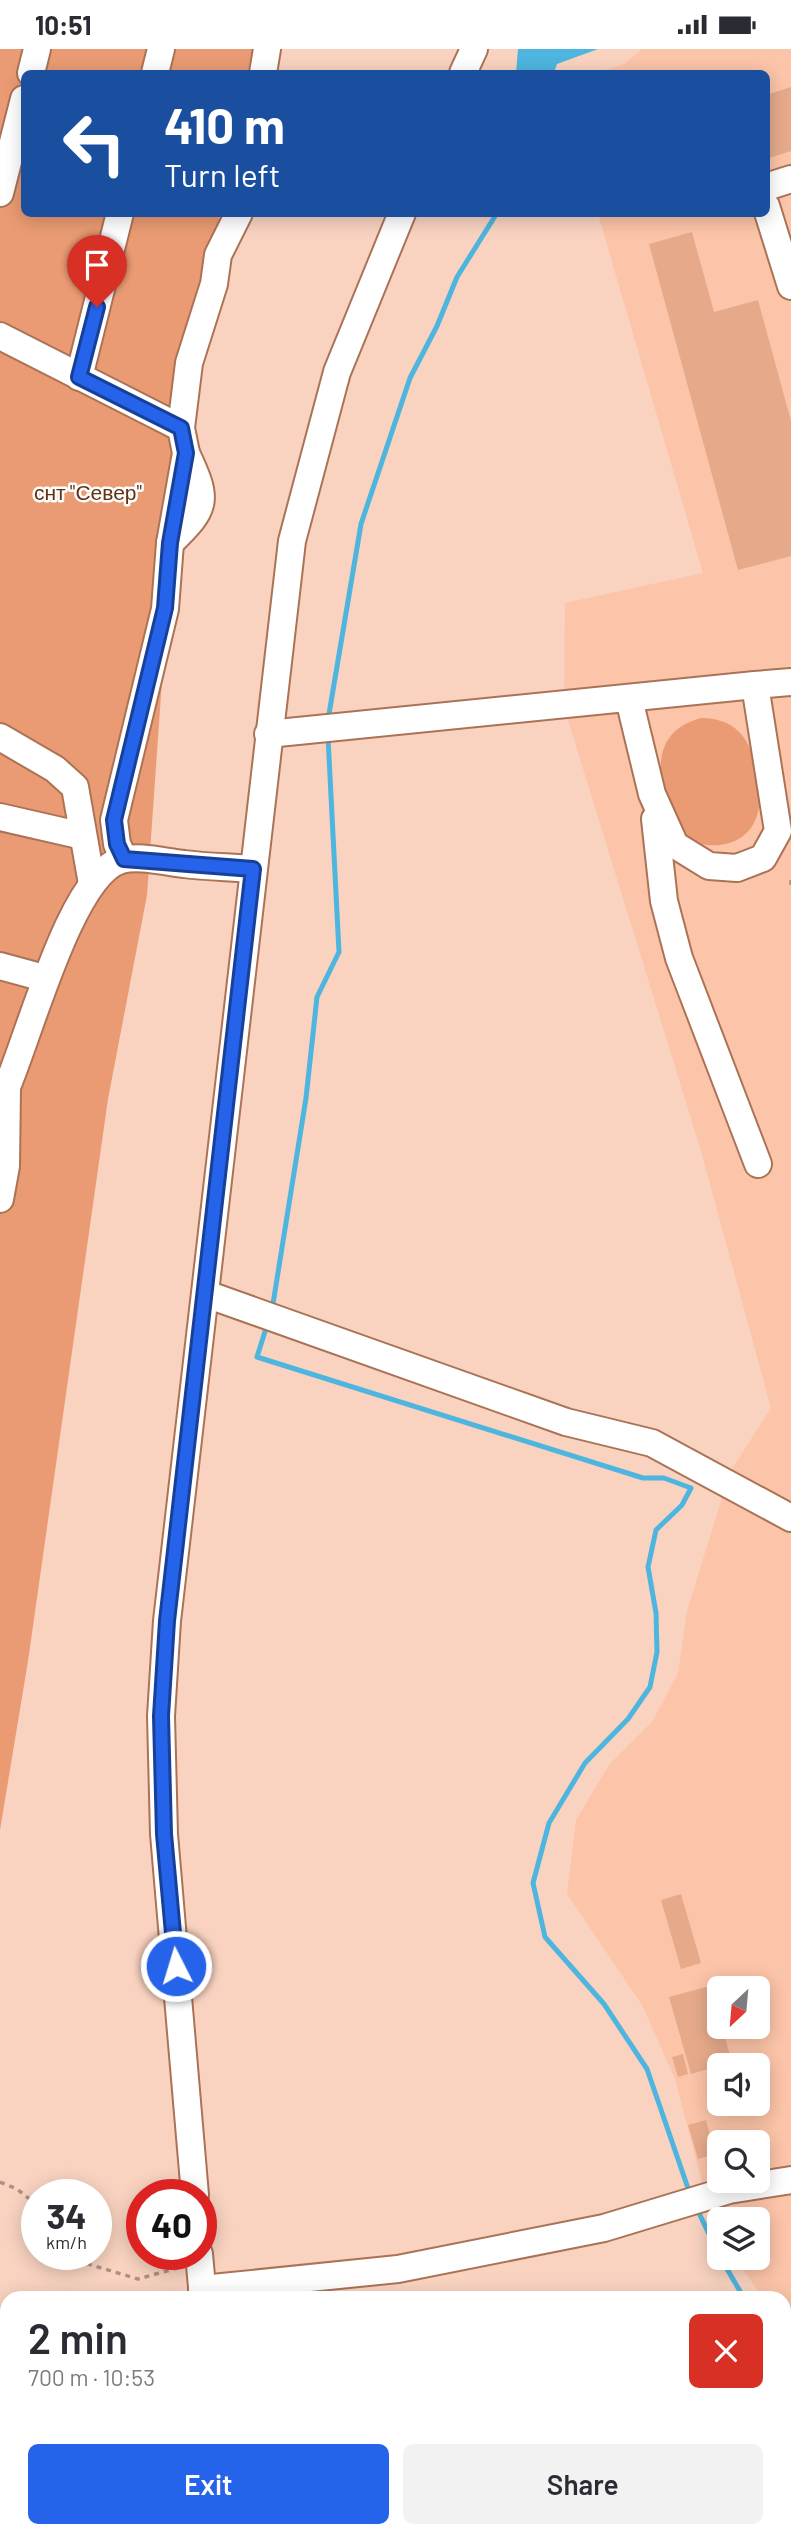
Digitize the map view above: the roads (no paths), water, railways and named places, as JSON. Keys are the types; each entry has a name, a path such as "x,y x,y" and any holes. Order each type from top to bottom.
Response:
{"street":[{"path":"32,70 37,49"},
{"path":"156,70 161,49"},
{"path":"264,70 267,49"},
{"path":"464,70 474,49"},
{"path":"0,193 21,111"},
{"path":"770,186 791,179"},
{"path":"79,377 119,217"},
{"path":"124,859 117,844 114,820 165,608 189,363 214,284 218,255 237,217"},
{"path":"194,2179 164,1834 161,1716 167,1621 292,541 337,372 400,217"},
{"path":"769,217 791,286"},
{"path":"0,336 79,377 183,440"},
{"path":"268,734 791,682"},
{"path":"652,794 675,845 709,866 737,868 763,858 778,831 755,685"},
{"path":"629,699 652,794 664,901 679,958 758,1164"},
{"path":"0,737 69,779 75,787 92,884"},
{"path":"0,817 83,836"},
{"path":"0,1199 6,1166 2,1093 44,978 92,884 106,866 124,859 253,869"},
{"path":"0,965 44,978"},
{"path":"206,1294 566,1422 652,1443 791,1518"},
{"path":"201,2277 398,2269 604,2228 729,2190 791,2180"}],"water":[{"path":"518,49 598,49 557,64 555,70 516,70"}],"waterway":[{"path":"328,720 361,524 410,378 437,326 457,277 494,217"},
{"path":"272,1310 306,1098 317,997 339,952 328,737"},
{"path":"268,1322 257,1357 643,1478 664,1478 691,1488 682,1505 656,1530 648,1567 656,1613 657,1652 650,1687 628,1719 585,1763 549,1823 533,1883 545,1937 604,2004 647,2069 690,2194"},
{"path":"697,2209 707,2230"},
{"path":"728,2270 740,2291"}],"park label":[{"name":"снт \"Север\"","path":"88,491"}]}
